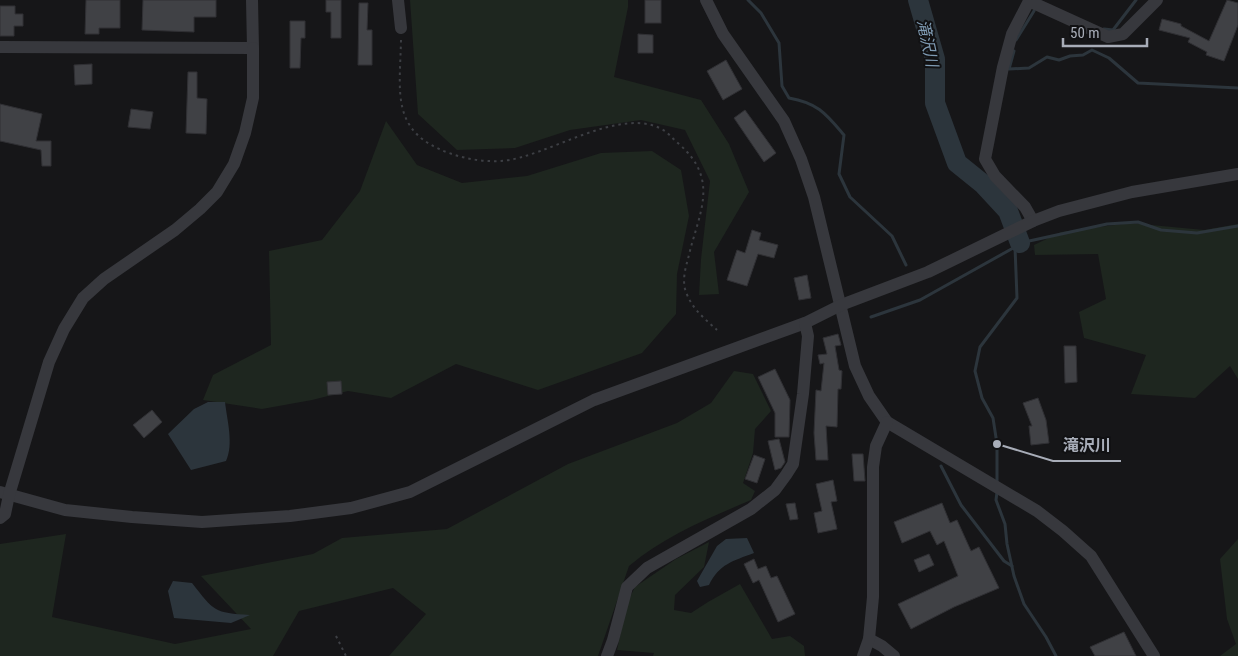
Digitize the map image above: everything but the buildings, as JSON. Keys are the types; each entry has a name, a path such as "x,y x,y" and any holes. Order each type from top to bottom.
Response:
{"street":[{"path":"0,518 5,514 4,494 29,432 49,362 64,329 83,298 104,279 175,230 200,209 217,192 234,164 246,134 253,98 252,0"},
{"path":"398,0 402,28"},
{"path":"706,0 723,34 784,121 802,159 814,197 855,366 869,396 887,422 1036,511 1063,531 1091,556 1154,656"},
{"path":"1033,221 1024,207 995,176 985,159 1003,67 1012,34 1029,0 1108,37 1123,34 1157,0"},
{"path":"0,47 253,48"},
{"path":"4,494 65,510 202,522 290,516 351,508 410,492 594,400 805,323 841,306 928,272 1033,221 1059,211 1132,192 1238,174"},
{"path":"607,656 627,587 647,568 751,509 775,490 793,464 803,394 808,336 805,323"},
{"path":"863,656 869,639 874,597 873,467 876,446 887,422"},
{"path":"869,639 882,646 894,656"}],"path":[{"path":"402,28 399,88 403,114 415,134 433,147 467,160 502,161 535,153 590,132 622,125 637,124 651,125 664,131 686,150 700,168 704,195 685,271 685,291 694,308 717,330"},
{"path":"336,636 346,656"}],"shaded area":[{"path":"410,0 628,0 614,77 701,100 729,144 749,192 714,252 719,294 699,295 710,181 685,130 641,120 570,130 515,148 457,150 418,114"},
{"path":"386,121 417,165 462,183 527,176 601,153 652,151 681,170 689,216 677,274 676,314 642,353 538,390 456,364 391,398 348,391 262,409 203,400 213,375 271,345 269,251 322,240 360,191"},
{"path":"1130,223 1204,230 1238,224 1238,379 1230,366 1195,398 1131,394 1146,355 1084,338 1079,312 1106,299 1098,254 1035,255 1034,245 1061,232"},
{"path":"734,371 753,374 771,411 755,429 753,453 743,483 755,491 751,500 703,521 657,545 629,566 598,656 389,656 426,614 393,588 299,611 273,656 0,656 0,544 66,534 52,617 175,644 251,629 201,576 313,554 342,538 447,529 568,464 677,423 711,403"},
{"path":"208,402 225,402 230,447 226,461 191,470 168,434 194,409"},
{"path":"747,538 754,553 727,564 717,572 709,585 700,587 697,581 717,546 726,539"},
{"path":"1238,539 1238,656 1220,656 1236,644 1227,619 1220,559"},
{"path":"709,542 704,567 675,595 674,610 691,613 740,584 772,639 790,636 804,646 805,656 653,656 654,653 617,650 627,603 635,587 676,559"},
{"path":"173,581 192,583 205,600 216,609 229,613 250,615 231,623 174,618 168,591"}],"waterway":[{"path":"748,0 761,13 779,43 782,86 789,98 799,100 821,110 844,135 839,174 850,197 892,236 906,265"},
{"name":"滝沢川","path":"918,0 935,59 935,103 957,163 983,184 1008,211 1020,243"},
{"path":"1104,29 1113,30 1136,0"},
{"path":"1016,40 1034,11 1035,6"},
{"path":"1014,51 1009,69 1029,68 1047,57 1059,60 1070,56 1083,55 1092,50 1109,58 1138,83 1238,88"},
{"name":"滝沢川","path":"997,484 997,444 993,418 982,398 975,371 980,347 1017,298 1015,247 1020,243 1107,224 1138,222 1161,230 1197,233 1238,226"},
{"path":"871,317 920,300 1015,247"},
{"path":"941,466 961,505 1004,561 1012,566"},
{"name":"滝沢川","path":"997,492 996,500 1005,524 1014,576 1024,604 1056,656"}],"place":[{"name":"滝沢川","path":"997,444"}]}
